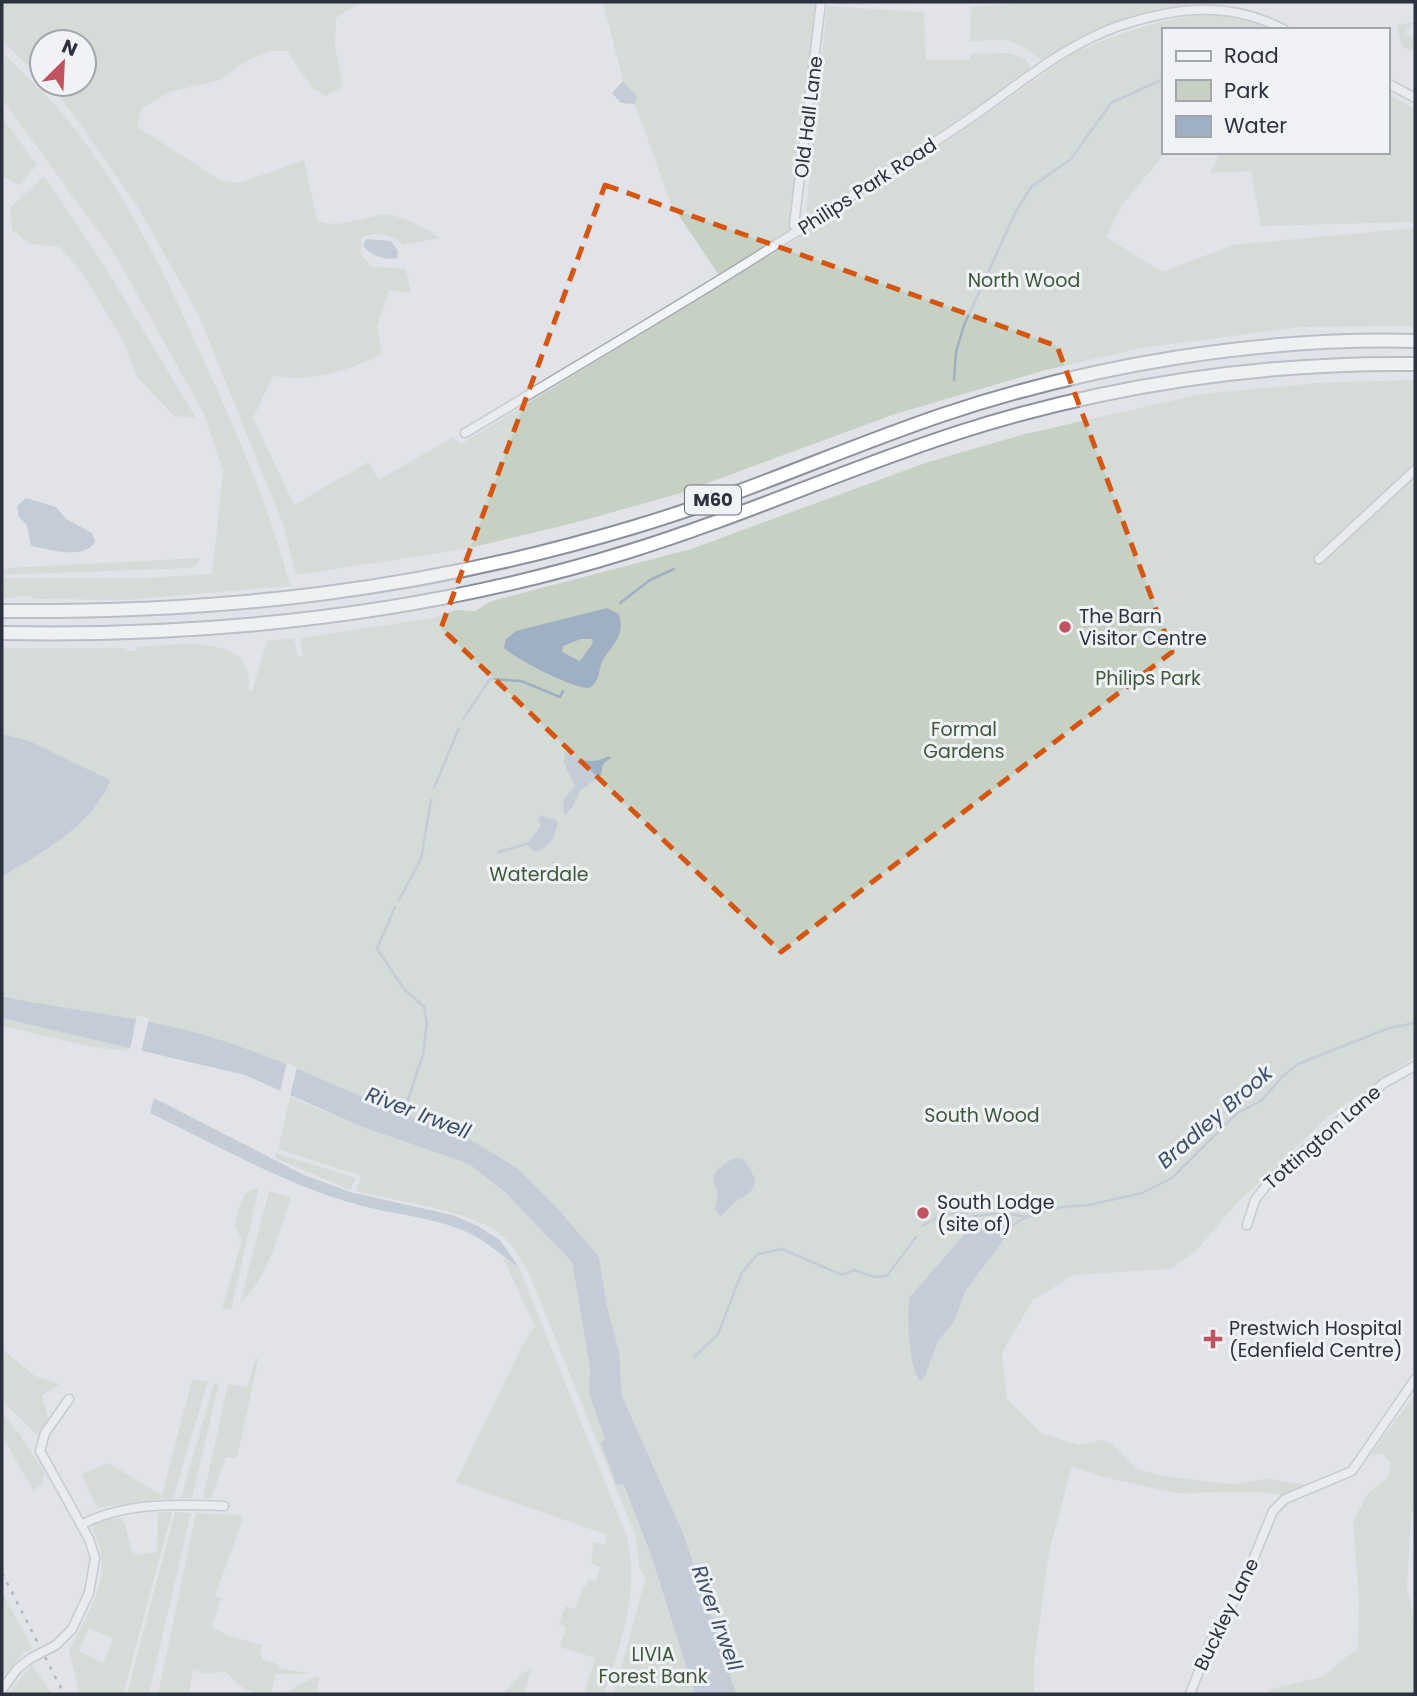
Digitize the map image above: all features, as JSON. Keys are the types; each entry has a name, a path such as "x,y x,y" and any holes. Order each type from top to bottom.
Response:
{"highway":[{"name":"M60","path":"2,611 95,612 219,607 346,593 427,580 524,558 638,526 947,413 1052,385 1132,368 1239,352 1415,341"},
{"name":"M60","path":"2,633 177,631 292,621 409,605 627,552 716,522 927,443 1038,410 1210,377 1306,367 1415,364"}],"street":[{"name":"Old Hall Lane","path":"799,231 794,226 821,2"},
{"name":"Philips Park Road","path":"465,433 799,231 984,108 1039,67 1089,38 1119,26 1203,9 1245,12 1281,28"},
{"path":"1389,84 1415,98"},
{"path":"1319,559 1415,470"},
{"name":"Tottington Lane","path":"1247,1225 1255,1200 1272,1178 1384,1083 1415,1066"},
{"name":"Buckley Lane","path":"1190,1694 1210,1640 1241,1589 1273,1511 1284,1499 1353,1471 1415,1379"},
{"path":"2,1690 17,1669 56,1645 72,1629 89,1593 94,1574 92,1545 40,1451 45,1433 69,1399"},
{"path":"81,1525 97,1516 150,1507 224,1506"}],"highlighted area":[{"path":"605,185 1057,346 1172,652 781,952 441,628"}],"green space":[{"name":"North Wood","path":"2,2 362,2 336,18 335,46 343,86 326,96 312,88 287,51 268,51 239,65 220,80 169,92 141,109 137,127 222,181 239,183 304,160 317,220 333,224 390,215 413,222 440,238 403,245 395,238 384,235 362,237 361,255 371,266 406,269 411,293 389,290 377,326 382,354 329,374 303,378 273,376 253,418 294,505 368,462 379,480 453,437 461,444 874,192 1074,53 1136,29 1180,18 1224,15 1248,19 1266,28 1162,28 1162,154 1164,154 1122,205 1106,237 1163,272 1232,245 1415,228 1415,326 1300,327 1141,348 1042,371 892,415 681,493 574,523 465,549 296,575 283,524 198,314 139,209 60,98 98,98 98,28 28,28 28,65 2,41"},
{"path":"603,2 817,2 791,233 719,275 671,204 635,104 637,96 623,81"},
{"path":"837,2 954,2 837,5"},
{"path":"1035,2 1199,2 1158,10 1101,27 1041,60 1022,46 1009,41 970,41 971,7"},
{"path":"827,6 924,12 926,60 970,60 970,54 1007,53 1025,58 1032,69 810,220 805,220"},
{"path":"1415,22 1405,32 1415,41 1412,50 1402,47 1397,25"},
{"path":"2,52 28,78 28,98 48,98 55,105 85,143 126,205 178,304 244,451 274,531 290,586 126,600 34,599 32,596 2,598 2,579 5,578 146,578 212,574 223,471 204,414 116,256 2,99"},
{"path":"1389,95 1415,109 1415,222 1261,226 1251,171 1210,173 1220,154 1389,154"},
{"path":"2,117 37,165 19,185 2,176"},
{"path":"44,176 102,262 196,418 174,416 138,378 122,339 82,272 59,247 29,244 12,230 10,208"},
{"path":"1415,380 1415,1057 1330,1115 1235,1205 1196,1251 1170,1269 1073,1275 1032,1301 1002,1353 1007,1399 1041,1433 1078,1445 1101,1440 1113,1444 1135,1468 1161,1476 1233,1484 1267,1479 1308,1485 1281,1495 1258,1492 1176,1493 1099,1476 1072,1466 1049,1552 1034,1662 1034,1694 736,1694 713,1617 702,1606 701,1585 683,1533 622,1396 619,1351 607,1307 599,1257 559,1210 517,1169 461,1134 406,1120 396,1110 261,1055 2,995 2,876 56,844 27,740 2,734 2,648 124,648 124,651 136,651 138,647 195,644 210,646 236,655 244,663 248,673 249,690 252,691 267,641 294,638 298,657 302,656 301,638 432,618 456,610 475,611 492,601 691,549 928,462 1025,434 1201,394 1316,383"},
{"path":"200,558 196,566 188,568 2,575 2,571 8,568"},
{"path":"2,1018 129,1046 129,1051 92,1047 2,1026"},
{"name":"LIVIA Forest Bank","path":"290,1097 360,1126 469,1164 505,1192 572,1262 590,1368 589,1393 651,1555 695,1694 614,1694 646,1577 640,1569 635,1535 527,1269 514,1249 492,1228 475,1220 435,1208 356,1191 361,1176 278,1149"},
{"path":"276,1153 356,1178 350,1190 275,1158"},
{"path":"259,1188 231,1310 222,1308 242,1240 235,1226 239,1208 248,1192"},
{"path":"269,1191 290,1197 290,1201 265,1269 250,1293 240,1303"},
{"path":"503,1258 519,1267 627,1537 630,1597 622,1636 604,1694 584,1694 595,1658 560,1647 566,1627 559,1624 565,1606 575,1609 588,1579 596,1581 600,1567 591,1563 593,1542 605,1545 607,1535 456,1482 525,1340 535,1327"},
{"path":"2,1349 35,1376 60,1384 42,1395 48,1418 38,1436 2,1401"},
{"path":"256,1357 258,1360 237,1458 226,1457 211,1499 203,1498 228,1384 247,1387"},
{"path":"192,1380 208,1381 173,1499 161,1499"},
{"path":"214,1383 219,1383 192,1498 181,1498"},
{"path":"1415,1394 1415,1504 1411,1515 1407,1588 1415,1628 1415,1694 1266,1694 1271,1689 1322,1677 1358,1648 1359,1601 1353,1521 1369,1492 1388,1478 1391,1464 1382,1454 1371,1454"},
{"path":"2,1414 19,1433 45,1474 42,1478 44,1483 33,1490 2,1436"},
{"path":"109,1463 161,1495 160,1499 97,1508 81,1474"},
{"path":"158,1512 172,1512 123,1694 80,1694 69,1650 92,1605 101,1576 99,1545 92,1528 98,1520 123,1518 133,1555 157,1552","holes":["89,1628 113,1639 103,1663 79,1651"]},
{"path":"175,1512 191,1513 149,1694 127,1694"},
{"path":"196,1513 239,1515 243,1519 215,1596 221,1598 212,1627 229,1636 262,1645 260,1652 263,1660 275,1663 279,1668 311,1674 276,1674 271,1694 262,1694 245,1689 225,1672 203,1673 193,1669 189,1694 158,1694"},
{"path":"2,1592 33,1649 25,1651 6,1676 2,1673"},
{"path":"32,1665 52,1694 7,1694"},
{"path":"531,1670 524,1694 502,1694 526,1671"},
{"path":"316,1676 320,1677 317,1690 320,1694 283,1694"}],"water":[{"path":"623,81 637,96 635,104 621,103 612,93"},
{"path":"366,239 391,241 398,251 397,258 388,259 373,254 363,245"},
{"path":"26,498 56,507 66,519 92,533 95,542 90,548 74,552 31,546 27,525 19,517 17,506"},
{"path":"607,608 619,614 621,621 618,638 602,662 596,681 591,687 585,688 548,674 504,648 506,639 516,631","holes":["581,639 592,639 593,643 580,661 562,652 563,646"]},
{"path":"2,734 27,740 110,780 103,796 79,824 49,848 2,876"},
{"path":"565,751 586,761 608,756 611,758 603,764 601,775 580,791 572,808 564,816 563,800 575,786 564,763"},
{"path":"541,815 554,818 558,822 551,842 534,852 527,844 541,826 538,819"},
{"path":"2,996 156,1023 231,1044 396,1110 406,1120 413,1117 461,1134 517,1168 559,1210 599,1257 607,1307 619,1351 622,1396 683,1533 701,1585 702,1606 713,1617 736,1694 695,1694 651,1555 624,1485 616,1484 601,1443 605,1439 589,1393 590,1368 572,1262 505,1192 469,1164 360,1126 245,1075 2,1018"},
{"path":"154,1098 304,1175 350,1192 452,1215 476,1225 500,1240 519,1267 484,1242 457,1228 352,1203 274,1174 150,1113"},
{"path":"734,1158 743,1159 754,1177 754,1187 721,1216 715,1209 718,1192 714,1176 719,1168"},
{"path":"1003,1224 1011,1226 1008,1234 966,1290 953,1323 938,1341 925,1376 920,1381 913,1365 909,1340 910,1297 968,1230"}],"pier":[{"path":"137,1015 149,1018 141,1053 130,1050"},
{"path":"287,1062 297,1067 289,1100 279,1096"}],"waterway":[{"path":"954,380 956,352 964,325 1016,211 1031,187 1071,159 1111,103 1162,79"},
{"path":"620,603 650,580 674,569"},
{"path":"463,719 490,679 521,681 560,697 563,691"},
{"path":"434,788 459,728"},
{"path":"399,900 421,859 431,800"},
{"path":"498,852 527,844"},
{"name":"River Irwell","path":"395,907 377,949 404,989 424,1007 427,1023 423,1054 407,1103 411,1120"},
{"name":"Bradley Brook","path":"973,1216 1003,1213 1027,1217 1062,1207 1089,1205 1142,1193 1172,1178 1237,1113 1261,1101 1283,1076 1298,1064 1389,1028 1415,1023"},
{"name":"Bradley Brook","path":"944,1214 966,1214"},
{"name":"Bradley Brook","path":"1011,1226 1027,1217"},
{"name":"Bradley Brook","path":"922,1226 936,1218"},
{"name":"Bradley Brook","path":"694,1357 718,1334 742,1272 758,1254 782,1249 842,1275 854,1270 874,1277 887,1276 916,1237"}],"railway":[{"path":"2,1573 64,1694"}],"place":[{"name":"The Barn Visitor Centre","path":"1065,627"},
{"name":"South Lodge (site of)","path":"923,1213"},
{"name":"Prestwich Hospital (Edenfield Centre)","path":"1213,1339"}],"park label":[{"name":"Philips Park","path":"1148,678"},
{"name":"Formal Gardens","path":"964,740"},
{"name":"Waterdale","path":"539,874"},
{"name":"South Wood","path":"982,1115"}]}
